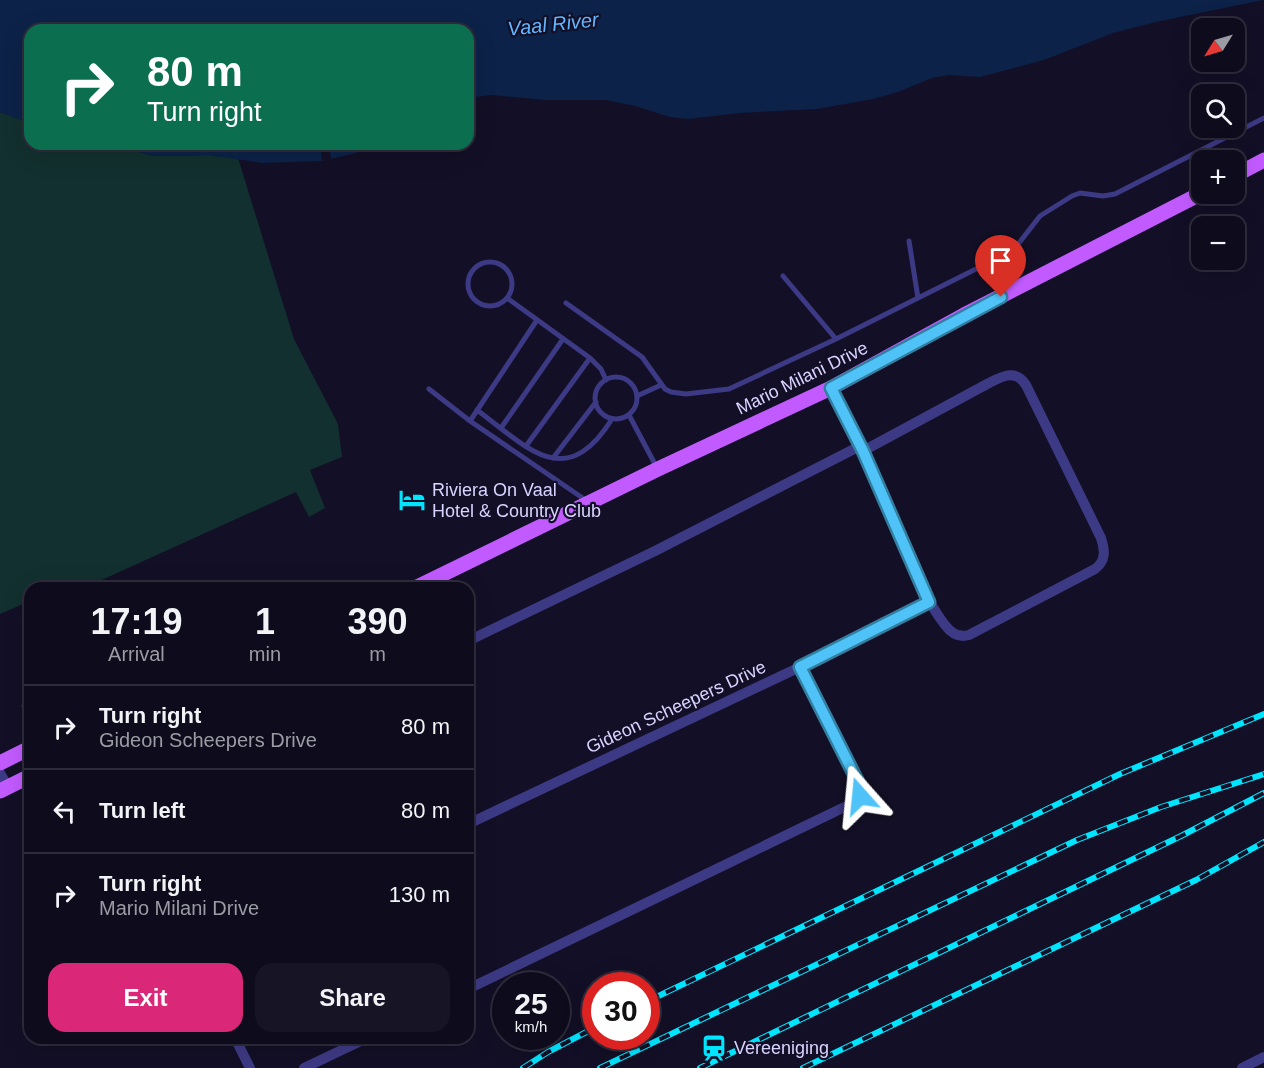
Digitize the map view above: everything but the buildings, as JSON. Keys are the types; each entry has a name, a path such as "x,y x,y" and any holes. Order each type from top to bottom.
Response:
{"main road":[{"path":"1245,170 1264,160"},
{"name":"Mario Milani Drive","path":"428,582 591,504 658,469 831,388 964,315 1191,199"},
{"path":"0,763 24,751"},
{"path":"4,789 24,779"}],"street":[{"path":"474,638 655,551 861,448 1003,376 1009,374 1016,375 1026,385 1102,542 1103,561 1095,570 969,635 960,636 952,632 929,602 861,448 831,388"},
{"name":"Gideon Scheepers Drive","path":"474,821 800,667 929,602"},
{"path":"474,986 856,801 860,794 859,784 800,667"},
{"path":"0,773 4,789"},
{"path":"238,1044 250,1068"},
{"path":"304,1068 354,1044"},
{"path":"1242,1068 1264,1057"}],"lane":[{"path":"566,303 642,357 653,370 661,385 671,392 729,388 836,339 994,260 1019,243 1040,216 1072,196 1080,193 1103,196 1115,194 1264,118"},
{"path":"909,241 918,298"},
{"path":"490,262 503,266 511,278 512,285 507,298 494,306 479,304 469,293 471,272 483,263 490,262"},
{"path":"783,276 836,339"},
{"path":"507,298 590,358 602,369 606,380"},
{"path":"470,421 537,320"},
{"path":"501,428 563,339"},
{"path":"526,446 590,358"},
{"path":"612,377 626,380 635,390 637,396 634,410 624,418 612,418 599,410 596,402 597,389 606,380 612,377"},
{"path":"637,396 661,385"},
{"path":"429,388 470,421 591,504"},
{"path":"553,458 596,402"},
{"path":"477,410 526,446 553,458 566,459 587,449 601,436 612,418"},
{"path":"629,415 658,469"}],"green space":[{"path":"0,112 24,121 24,150 132,150 153,156 209,155 238,158 294,339 338,424 342,457 310,470 325,508 309,517 296,492 97,582 24,582 24,604 0,614"}],"water":[{"name":"Vaal River","path":"0,0 1263,0 1113,33 1044,60 980,77 949,75 932,78 873,99 817,109 740,113 688,119 670,117 605,100 545,100 491,95 474,97 474,24 24,24 24,121 0,112"},
{"path":"132,150 360,150 356,153 322,161 262,163 209,155 153,156"}],"pier":[{"path":"321,150 330,150 331,159 322,161"}],"railway":[{"path":"660,995 1120,774 1264,714"},
{"path":"600,1068 1077,840 1161,807 1264,774"},
{"path":"700,1068 1181,836 1264,793"},
{"path":"803,1068 1196,880 1264,842"},
{"path":"523,1068 582,1034"}],"place":[{"name":"Riviera On Vaal Hotel & Country Club","path":"412,500"},
{"name":"Vereeniging","path":"714,1048"}],"route":[{"path":"860,796 859,784 800,667 929,602 863,451 831,388 1001,297"}]}
